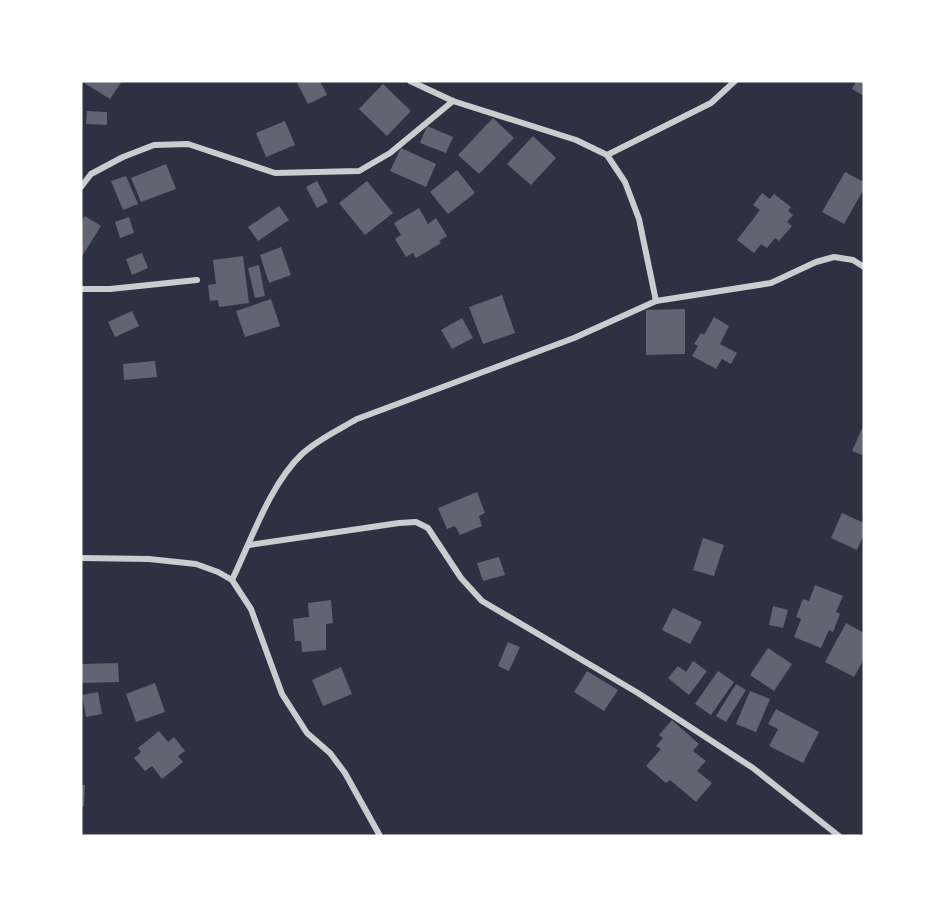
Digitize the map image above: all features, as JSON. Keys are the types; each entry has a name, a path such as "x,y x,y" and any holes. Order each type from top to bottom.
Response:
{"street":[{"path":"410,81 453,101 576,140 607,155 625,182 639,219 656,301"},
{"path":"607,155 711,103 735,81"},
{"path":"81,187 91,174 123,157 154,145 188,144 275,173 359,171 390,153 453,101"},
{"path":"232,580 281,477 303,453 328,435 357,419 574,338 656,301 771,283 816,262 834,257 853,260 864,267"},
{"path":"81,289 110,289 197,280"},
{"path":"249,545 416,522 428,528 461,578 482,601 638,693 753,768 839,836"},
{"path":"81,558 149,559 196,564 232,580 251,609 282,694 307,733 330,753 345,773 380,836"}],"building":[{"path":"81,81 122,81 110,99"},
{"path":"320,81 327,95 308,104 297,83"},
{"path":"856,81 864,81 864,96 852,89"},
{"path":"383,84 411,111 387,136 359,109"},
{"path":"87,111 107,112 107,125 86,124"},
{"path":"493,118 514,138 479,174 458,155"},
{"path":"285,121 295,145 266,157 256,133"},
{"path":"427,126 453,137 446,153 420,143"},
{"path":"533,136 556,158 531,185 507,164"},
{"path":"401,148 436,164 426,187 390,171"},
{"path":"166,164 176,189 141,202 131,178"},
{"path":"457,170 475,193 448,214 430,192"},
{"path":"845,172 864,182 864,189 844,224 822,212"},
{"path":"126,176 138,204 123,210 111,181"},
{"path":"317,181 328,202 317,208 306,187"},
{"path":"367,181 393,213 365,235 339,203"},
{"path":"762,193 770,199 774,194 791,207 788,211 793,215 787,222 792,226 779,241 775,238 767,248 761,244 754,253 737,240 760,210 753,205"},
{"path":"279,206 289,220 258,241 248,227"},
{"path":"419,208 428,224 436,218 447,236 439,241 441,243 416,258 413,253 406,257 395,239 401,235 394,223"},
{"path":"85,216 101,226 81,258 81,222"},
{"path":"129,217 134,233 120,238 115,222"},
{"path":"281,247 291,275 269,283 260,255"},
{"path":"142,253 148,268 132,275 126,259"},
{"path":"243,256 249,303 219,307 218,300 210,301 208,285 216,284 213,260"},
{"path":"259,265 265,296 255,298 248,268"},
{"path":"502,295 515,333 483,344 469,307"},
{"path":"271,299 280,326 245,337 236,311"},
{"path":"685,309 685,354 646,355 646,310"},
{"path":"132,311 139,326 115,337 108,322"},
{"path":"714,317 729,326 720,344 737,353 731,364 722,359 716,369 692,356 698,346 694,344 701,333 704,335"},
{"path":"462,318 473,338 452,349 441,330"},
{"path":"155,361 157,377 124,380 123,364"},
{"path":"864,424 864,456 852,451"},
{"path":"477,492 485,513 479,516 482,526 460,535 455,526 447,529 438,508"},
{"path":"842,513 864,523 864,534 857,550 831,538"},
{"path":"703,538 724,545 714,576 693,570"},
{"path":"499,557 505,575 483,581 477,563"},
{"path":"815,585 843,596 836,612 840,614 833,632 829,630 821,648 794,637 801,619 796,617 803,599 809,601"},
{"path":"331,600 333,623 326,624 326,650 302,652 301,641 295,641 293,619 309,617 308,603"},
{"path":"773,606 788,610 783,628 769,625"},
{"path":"673,608 702,622 690,644 662,630"},
{"path":"846,623 864,633 864,659 854,677 825,662"},
{"path":"508,642 520,647 509,671 498,666"},
{"path":"768,648 792,664 774,691 750,675"},
{"path":"693,661 707,671 689,695 668,678 678,666 686,672"},
{"path":"118,663 119,682 82,683 82,664"},
{"path":"341,667 352,694 323,706 312,680"},
{"path":"587,671 618,690 604,711 574,692"},
{"path":"718,671 734,682 711,715 695,704"},
{"path":"155,683 165,712 136,722 126,694"},
{"path":"736,684 746,690 726,722 716,716"},
{"path":"750,691 770,699 756,732 736,724"},
{"path":"98,692 102,714 86,717 82,695"},
{"path":"776,709 819,732 803,763 769,746 778,729 768,724"},
{"path":"672,720 699,744 693,751 706,761 697,771 712,783 696,802 670,780 666,783 646,766 661,749 656,746 663,738 659,735"},
{"path":"159,731 168,742 174,737 185,751 178,756 183,762 162,779 152,766 145,771 134,758 141,752 138,748"},
{"path":"81,785 85,785 84,806 81,806"}]}
